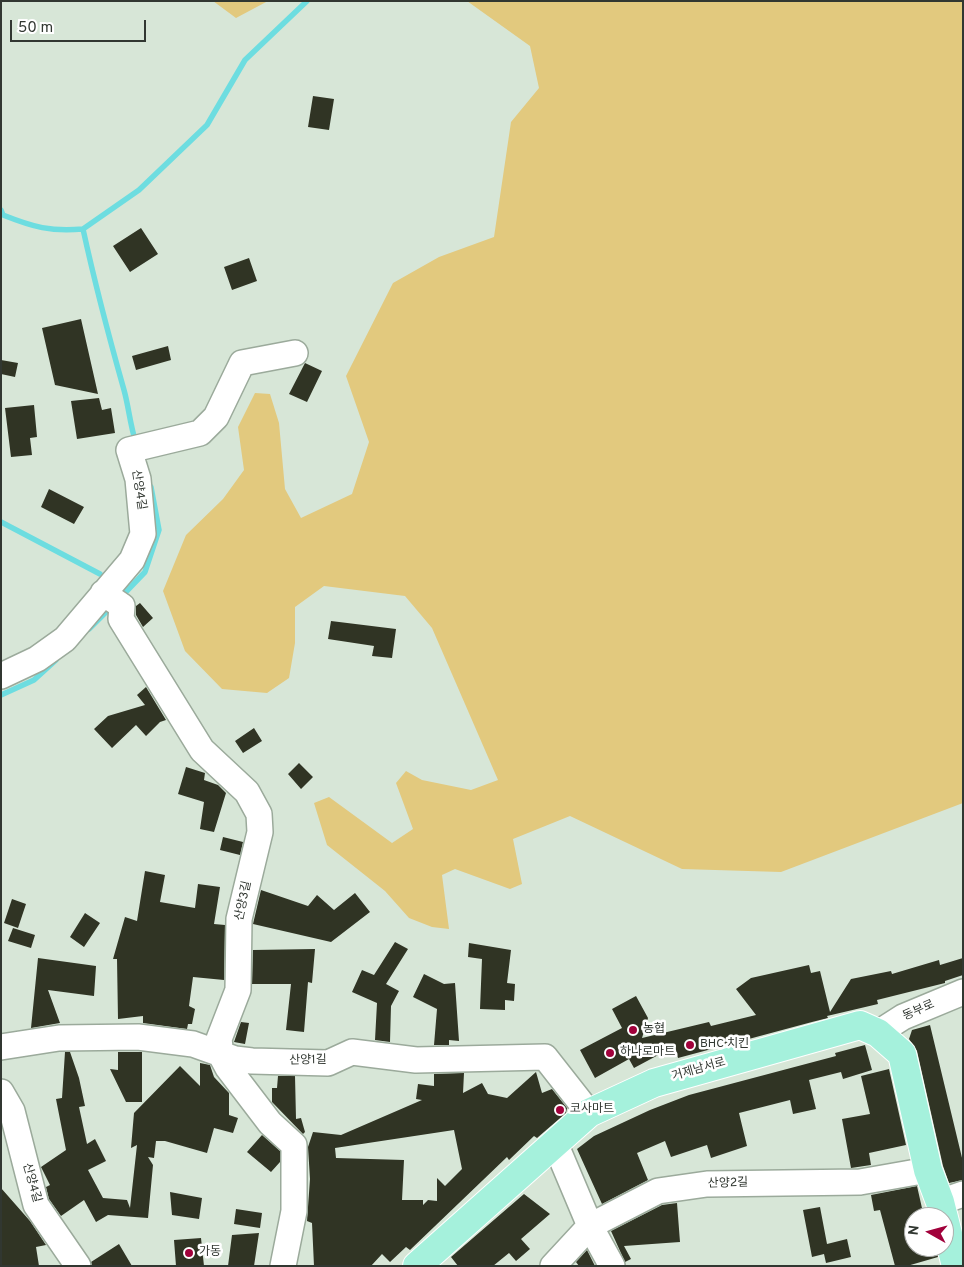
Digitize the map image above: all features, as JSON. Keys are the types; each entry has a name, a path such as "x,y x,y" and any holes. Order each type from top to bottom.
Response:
{"main road":[{"name":"거제남서로","path":"417,1266 589,1113 654,1083 860,1025 878,1033 902,1054 928,1170 951,1198 956,1266"}],"street":[{"name":"산양4길","path":"1,676 36,658 64,639 112,599 143,534 138,479 129,450 200,433 216,417 242,362 296,353"},
{"name":"산양3길","path":"112,599 121,618 202,750 247,792 259,814 260,832 239,919 238,990 219,1040 221,1055"},
{"name":"동부로","path":"878,1033 903,1018 963,992"},
{"name":"산양1길","path":"1,1048 59,1038 138,1037 193,1044 221,1055 252,1062 328,1063 352,1052 416,1060 545,1057 589,1113"},
{"path":"221,1055 270,1123 294,1145 294,1211 283,1266"},
{"name":"산양4길","path":"1,1092 12,1111 36,1205 78,1266"},
{"path":"555,1143 590,1226 612,1266"},
{"name":"산양2길","path":"553,1266 590,1226 658,1191 707,1184 860,1182 928,1170"}],"shaded area":[{"path":"213,1 268,1 236,18"},
{"path":"467,1 963,1 963,803 781,872 682,869 570,816 513,839 522,884 510,889 455,869 442,875 449,929 432,927 409,918 385,891 327,845 314,803 329,797 392,843 413,829 396,783 406,771 422,780 471,790 498,780 432,628 405,596 324,586 295,607 295,643 289,678 267,693 222,689 185,651 163,591 186,535 223,499 244,470 238,427 255,393 270,394 279,423 285,489 301,518 352,494 369,442 346,376 393,283 439,257 494,237 511,122 539,88 530,46"}],"building":[{"path":"313,96 334,99 329,130 308,127"},
{"path":"141,228 158,254 130,272 113,246"},
{"path":"249,258 257,281 232,290 224,267"},
{"path":"81,319 98,394 55,385 42,328"},
{"path":"168,346 171,360 136,370 132,356"},
{"path":"1,360 18,363 15,377 1,374"},
{"path":"305,363 322,371 307,402 289,394"},
{"path":"99,398 102,410 111,408 115,433 77,439 71,401"},
{"path":"34,405 37,437 30,438 32,455 11,457 5,408"},
{"path":"49,489 84,507 74,524 41,507"},
{"path":"140,603 153,618 143,627 136,615 136,606"},
{"path":"331,621 396,629 392,658 372,656 374,646 328,639"},
{"path":"146,687 166,720 160,722 146,736 136,725 112,748 94,729 108,716 145,705 137,695"},
{"path":"254,728 262,741 243,753 235,741"},
{"path":"299,763 313,777 301,789 288,774"},
{"path":"186,767 205,773 204,780 218,785 226,793 214,832 200,829 204,802 178,794"},
{"path":"223,837 243,842 240,855 220,850"},
{"path":"145,871 165,875 160,902 195,908 198,884 220,887 214,924 225,925 224,980 193,977 189,1006 195,1009 192,1024 188,1024 187,1029 143,1023 143,1016 118,1019 117,959 113,959 125,917 137,921"},
{"path":"261,890 308,906 317,895 334,910 355,893 370,912 331,942 253,924"},
{"path":"12,899 26,904 18,928 4,923"},
{"path":"85,913 100,923 84,947 70,937"},
{"path":"13,928 35,935 31,948 8,941"},
{"path":"395,942 408,949 386,984 399,991 391,1006 390,1042 375,1040 377,1003 352,992 362,970 374,975"},
{"path":"469,943 511,950 507,983 515,984 514,1001 505,1000 505,1010 480,1009 482,959 468,957"},
{"path":"315,949 312,983 308,982 304,1032 286,1030 291,984 252,984 253,950"},
{"path":"38,958 96,966 94,996 48,990 60,1023 31,1028"},
{"path":"963,958 963,975 945,981 945,983 877,1000 878,1004 827,1016 828,1018 678,1058 675,1046 634,1068 629,1059 595,1078 580,1050 622,1028 612,1009 636,996 648,1018 642,1038 709,1022 711,1026 756,1015 736,989 751,978 809,965 811,973 820,971 830,1012 851,979 891,971 892,974 939,960 940,965"},
{"path":"424,974 444,984 455,983 459,1041 449,1040 449,1045 434,1045 437,1009 413,997"},
{"path":"241,1022 249,1023 245,1044 234,1042"},
{"path":"930,1025 963,1162 963,1180 949,1183 943,1166 917,1051 909,1039 912,1030"},
{"path":"865,1045 872,1070 843,1079 841,1072 809,1080 816,1109 793,1114 790,1100 739,1113 747,1146 711,1158 707,1145 671,1157 665,1141 637,1153 648,1180 602,1204 577,1149 594,1136 650,1110 689,1095 836,1056 835,1053"},
{"path":"65,1052 70,1052 79,1078 85,1106 79,1107 87,1144 95,1139 106,1161 88,1170 103,1198 127,1200 130,1208 137,1145 131,1148 134,1113 180,1066 200,1086 200,1063 210,1065 214,1077 229,1093 229,1115 238,1118 233,1133 214,1128 207,1153 165,1141 156,1141 154,1158 148,1157 153,1165 148,1218 108,1215 96,1222 84,1200 61,1216 49,1199 46,1187 50,1185 41,1167 66,1150 56,1099 62,1098"},
{"path":"118,1052 142,1052 142,1102 126,1102 110,1069 118,1070"},
{"path":"889,1069 906,1145 869,1153 871,1165 851,1168 842,1119 870,1114 861,1076"},
{"path":"536,1072 542,1093 552,1089 567,1108 566,1113 537,1138 534,1136 509,1160 507,1157 410,1250 406,1247 390,1262 382,1254 371,1266 314,1266 312,1223 307,1221 310,1179 308,1147 313,1132 341,1135 422,1100 416,1099 418,1084 434,1086 434,1074 464,1073 463,1093 482,1083 488,1094 507,1098","holes":["454,1130 462,1169 445,1186 437,1178 437,1201 428,1200 423,1205 423,1200 402,1200 404,1160 336,1158 335,1148"]},
{"path":"278,1076 295,1076 296,1119 301,1118 305,1132 303,1134 272,1102 272,1088 277,1088"},
{"path":"262,1135 280,1151 280,1162 271,1172 247,1152"},
{"path":"917,1186 922,1207 904,1207 904,1257 938,1257 907,1266 895,1266 880,1210 874,1211 871,1195"},
{"path":"1,1188 30,1221 46,1245 36,1247 39,1266 1,1266"},
{"path":"170,1192 202,1198 199,1219 172,1215"},
{"path":"524,1194 550,1214 521,1239 530,1249 516,1261 509,1253 493,1266 458,1266 451,1257"},
{"path":"677,1203 680,1242 624,1246 631,1259 625,1262 611,1231 662,1205"},
{"path":"820,1207 827,1244 847,1239 851,1257 826,1263 824,1254 812,1257 803,1210"},
{"path":"236,1209 262,1213 260,1228 234,1224"},
{"path":"259,1233 254,1266 228,1266 232,1235"},
{"name":"가동","path":"201,1238 204,1266 176,1266 174,1240"},
{"path":"119,1244 132,1266 92,1266 91,1262"},
{"path":"587,1250 595,1266 579,1266 576,1262"}],"waterway":[{"path":"136,443 83,229 139,190 207,125 245,60 307,1"},
{"path":"1,210 3,215 42,228 61,230 83,229"},
{"path":"120,598 145,572 159,530 151,487"},
{"path":"1,522 100,574"},
{"path":"89,629 112,606"},
{"path":"1,695 34,680 56,660"}],"place":[{"name":"농협","path":"633,1030"},
{"name":"BHC 치킨","path":"690,1045"},
{"name":"하나로마트","path":"610,1053"},
{"name":"코사마트","path":"560,1110"},
{"name":"가동","path":"189,1253"}]}
